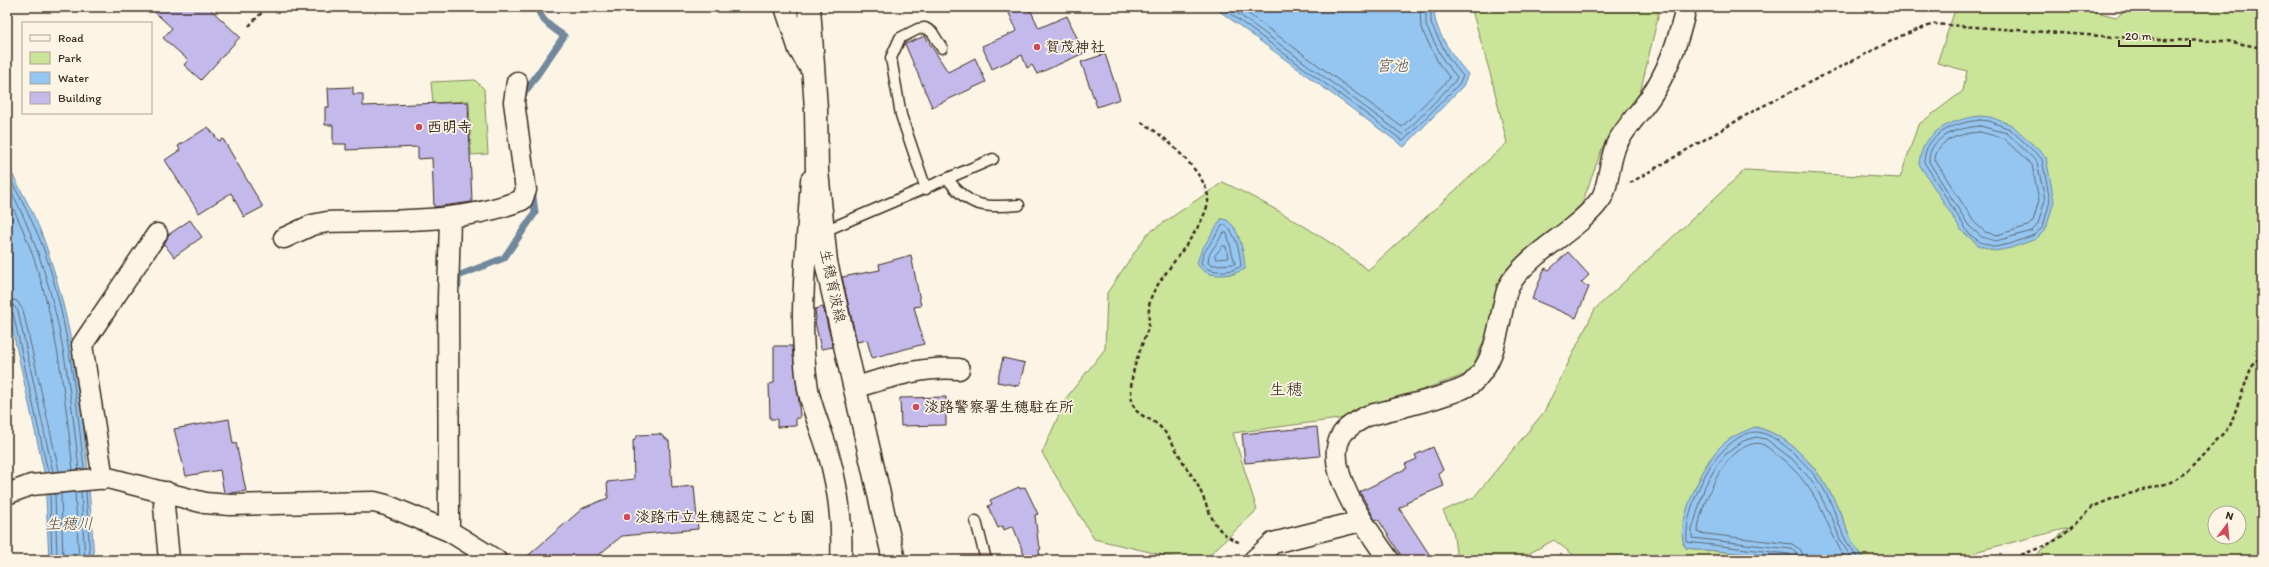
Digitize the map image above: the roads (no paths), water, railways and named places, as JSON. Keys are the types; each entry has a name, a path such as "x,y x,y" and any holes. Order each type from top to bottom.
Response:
{"main road":[{"name":"生穂育波線","path":"809,7 822,232 826,262 856,387 894,560"}],"street":[{"path":"785,7 799,50 814,74"},
{"path":"1389,560 1361,521 1336,463 1336,451 1341,436 1354,423 1367,416 1456,391 1470,384 1488,362 1495,347 1506,293 1510,283 1531,261 1583,218 1601,199 1614,149 1650,97 1665,72 1675,50 1686,7"},
{"path":"284,238 312,225 327,222 450,218 497,210 522,200 526,190 514,102 517,82"},
{"path":"817,144 812,166 803,290 807,375 810,400 833,471 840,513 841,560"},
{"path":"449,531 448,298 450,218"},
{"path":"96,480 82,345 157,234"},
{"path":"856,387 919,369 959,369"},
{"path":"7,494 19,488 44,483 108,478 205,503 230,505 374,502 386,505 449,531 496,560"},
{"path":"166,492 164,506 169,560"},
{"path":"1259,555 1273,543 1361,521"}],"lane":[{"path":"926,189 900,115 891,58 900,38 918,29 925,28 932,32 942,48"},
{"path":"822,232 926,189 993,159"},
{"path":"948,179 958,194 975,203 988,206 1019,205"},
{"path":"976,521 986,560"}],"water":[{"name":"宮池","path":"1214,7 1436,7 1435,14 1439,32 1450,51 1468,74 1463,86 1404,147"},
{"path":"1979,116 1990,117 2012,125 2046,157 2054,201 2046,229 2036,239 2011,248 1995,251 1978,245 1962,231 1919,164 1921,153 1932,135 1949,124"},
{"name":"生穂川","path":"7,164 38,225 46,246 58,284 67,322 75,362 85,441 94,560 49,560 45,476 7,305"},
{"path":"1221,219 1227,220 1236,231 1244,256 1245,269 1226,275 1206,272 1197,263 1201,251"},
{"path":"1755,427 1770,432 1784,440 1797,450 1819,475 1836,503 1848,533 1863,558 1862,560 1808,560 1686,548 1683,539 1683,527 1686,512 1706,466 1724,443 1736,435"}],"waterway":[{"path":"521,98 564,36 544,20 538,7"},
{"path":"458,285 458,276 504,258 535,213 532,189"}],"place":[{"name":"賀茂神社","path":"1037,47"},
{"name":"西明寺","path":"419,127"},
{"name":"淡路警察署生穂駐在所","path":"916,407"},
{"name":"淡路市立生穂認定こども園","path":"627,517"}],"district":[{"name":"生穂","path":"1286,389"}]}
